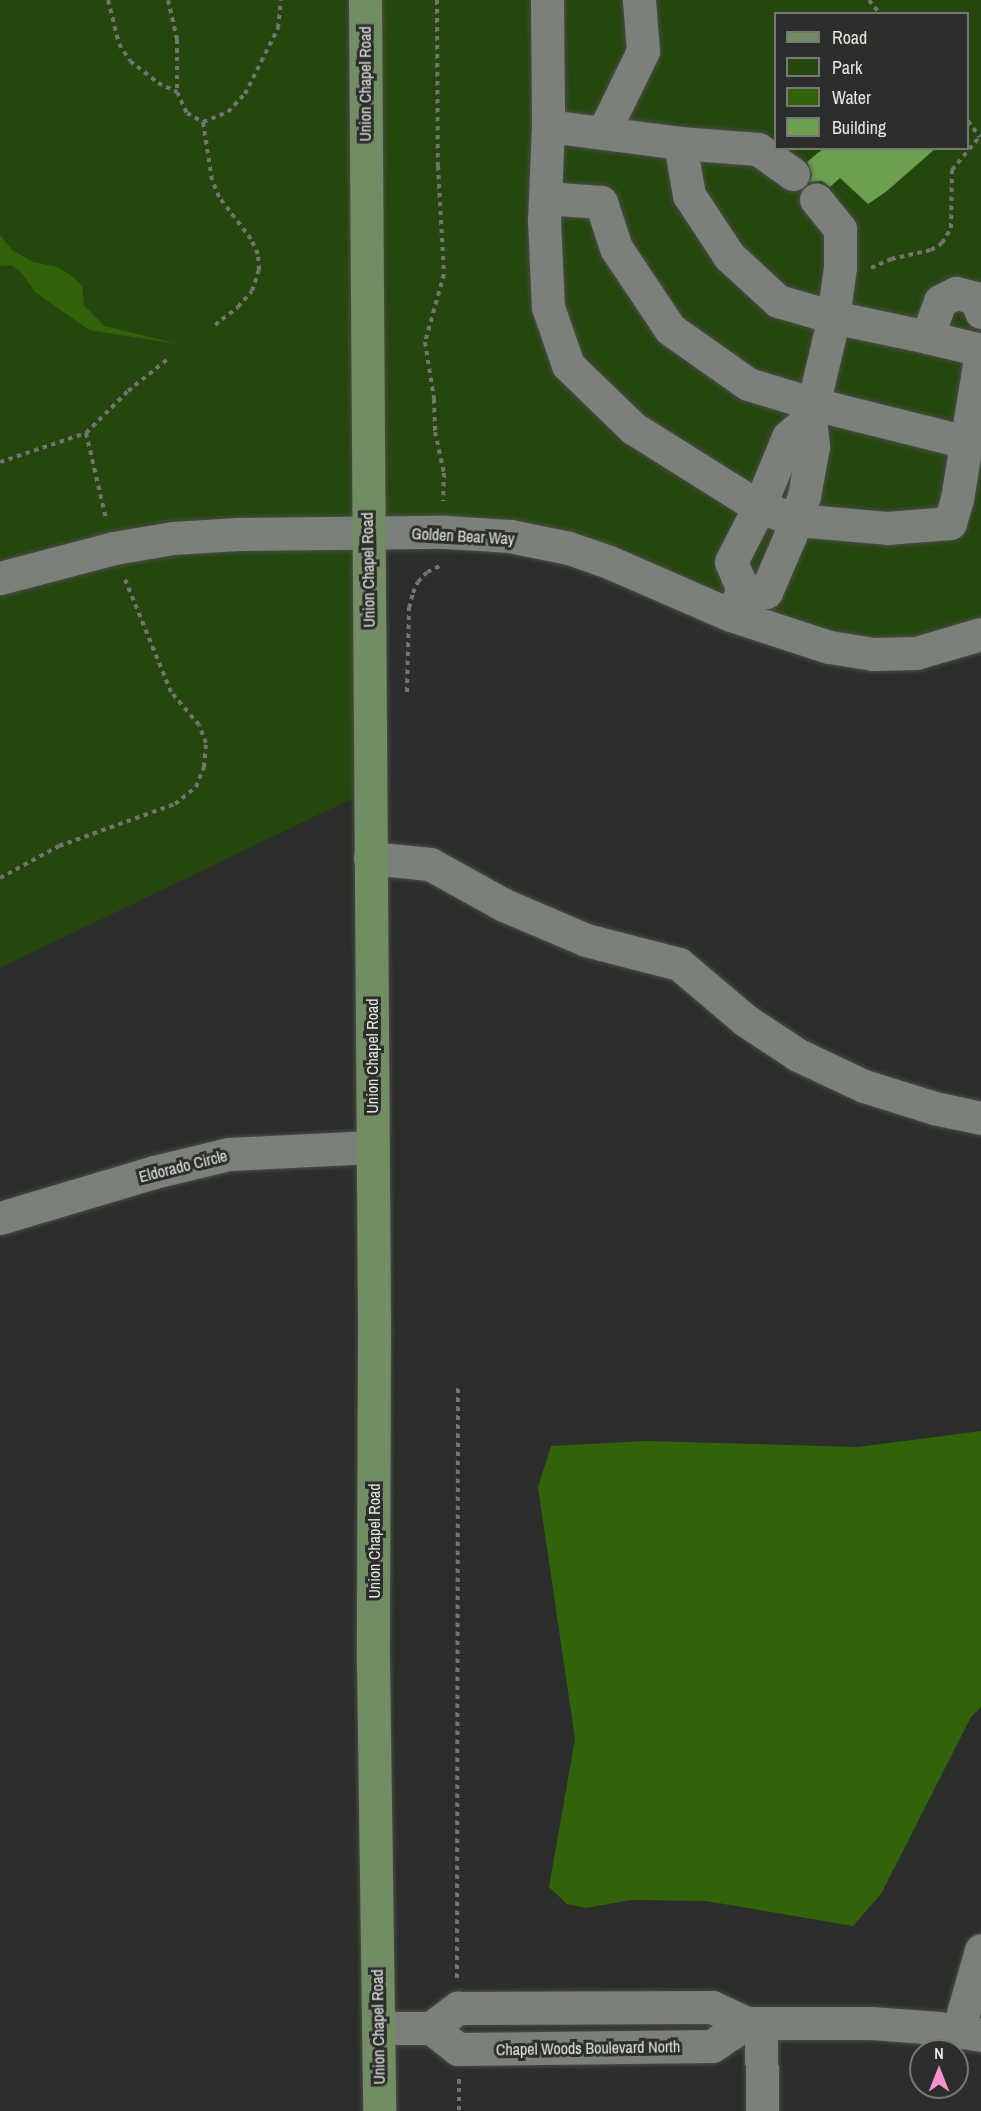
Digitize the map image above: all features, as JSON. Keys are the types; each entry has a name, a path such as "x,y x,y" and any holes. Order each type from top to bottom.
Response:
{"main road":[{"name":"Union Chapel Road","path":"365,0 374,1661 379,2111"}],"street":[{"path":"547,0 548,126 545,198 548,307 568,365 633,428 759,507 796,520 887,528 950,523 957,499 981,351 833,317 778,301 729,256 689,195 680,142"},
{"path":"603,133 643,51 639,0"},
{"path":"548,126 680,142 758,148 793,174"},
{"path":"545,198 601,202 616,248 670,329 748,384 812,411 966,442"},
{"path":"812,411 788,437 759,507 731,562 737,603 766,592 804,496 813,446 812,411 833,317 840,267 840,229 816,199"},
{"path":"927,337 940,301 956,293 976,298 981,312"},
{"name":"Golden Bear Way","path":"0,578 114,548 173,538 445,532 510,536 569,548 737,603 829,647 873,654 916,653 981,634"},
{"path":"370,858 430,864 504,905 586,940 679,964 745,1020 798,1055 864,1086 934,1108 981,1118"},
{"name":"Eldorado Circle","path":"0,1218 154,1172 229,1154 372,1147"},
{"path":"378,2028 431,2028 458,2008 712,2007 754,2024 871,2023 969,2033 981,1950"},
{"path":"754,2024 762,2111"},
{"name":"Chapel Woods Boulevard North","path":"458,2049 712,2046 754,2024"},
{"path":"431,2028 458,2049"}],"path":[{"path":"108,0 118,44 130,61 158,82 177,92"},
{"path":"168,0 177,39 177,92 187,113 204,122"},
{"path":"204,122 228,112 245,94 278,28 281,0"},
{"path":"407,692 409,608 413,593 418,582 427,572 445,563 442,505 444,473 435,432 434,399 425,342 444,274 438,166 437,0"},
{"path":"869,0 878,12"},
{"path":"204,122 212,180 219,197 251,239 258,254 259,270 252,291 238,307 215,325"},
{"path":"863,271 891,259 931,250 942,243 951,228 952,170 981,136 969,122"},
{"path":"0,462 86,433 128,391 169,358"},
{"path":"0,878 59,846 175,804 196,787 204,767 206,743 199,725 171,692 114,548 86,433"},
{"path":"458,1387 458,2008"},
{"path":"458,2049 459,2111"}],"green space":[{"path":"0,0 981,0 981,634 873,654 609,562 368,533 370,790 0,968"}],"water":[{"path":"0,235 12,250 33,262 57,267 72,276 82,286 84,305 104,326 178,344 89,330 35,292 21,272 11,265 0,266"},
{"path":"981,1431 981,1707 971,1717 881,1894 853,1926 706,1901 631,1900 586,1908 567,1904 549,1887 575,1739 538,1487 551,1446 645,1441 858,1447"}],"building":[{"path":"822,150 934,150 887,191 868,204 840,178 830,187 822,181 809,182 812,175 807,162"}]}
